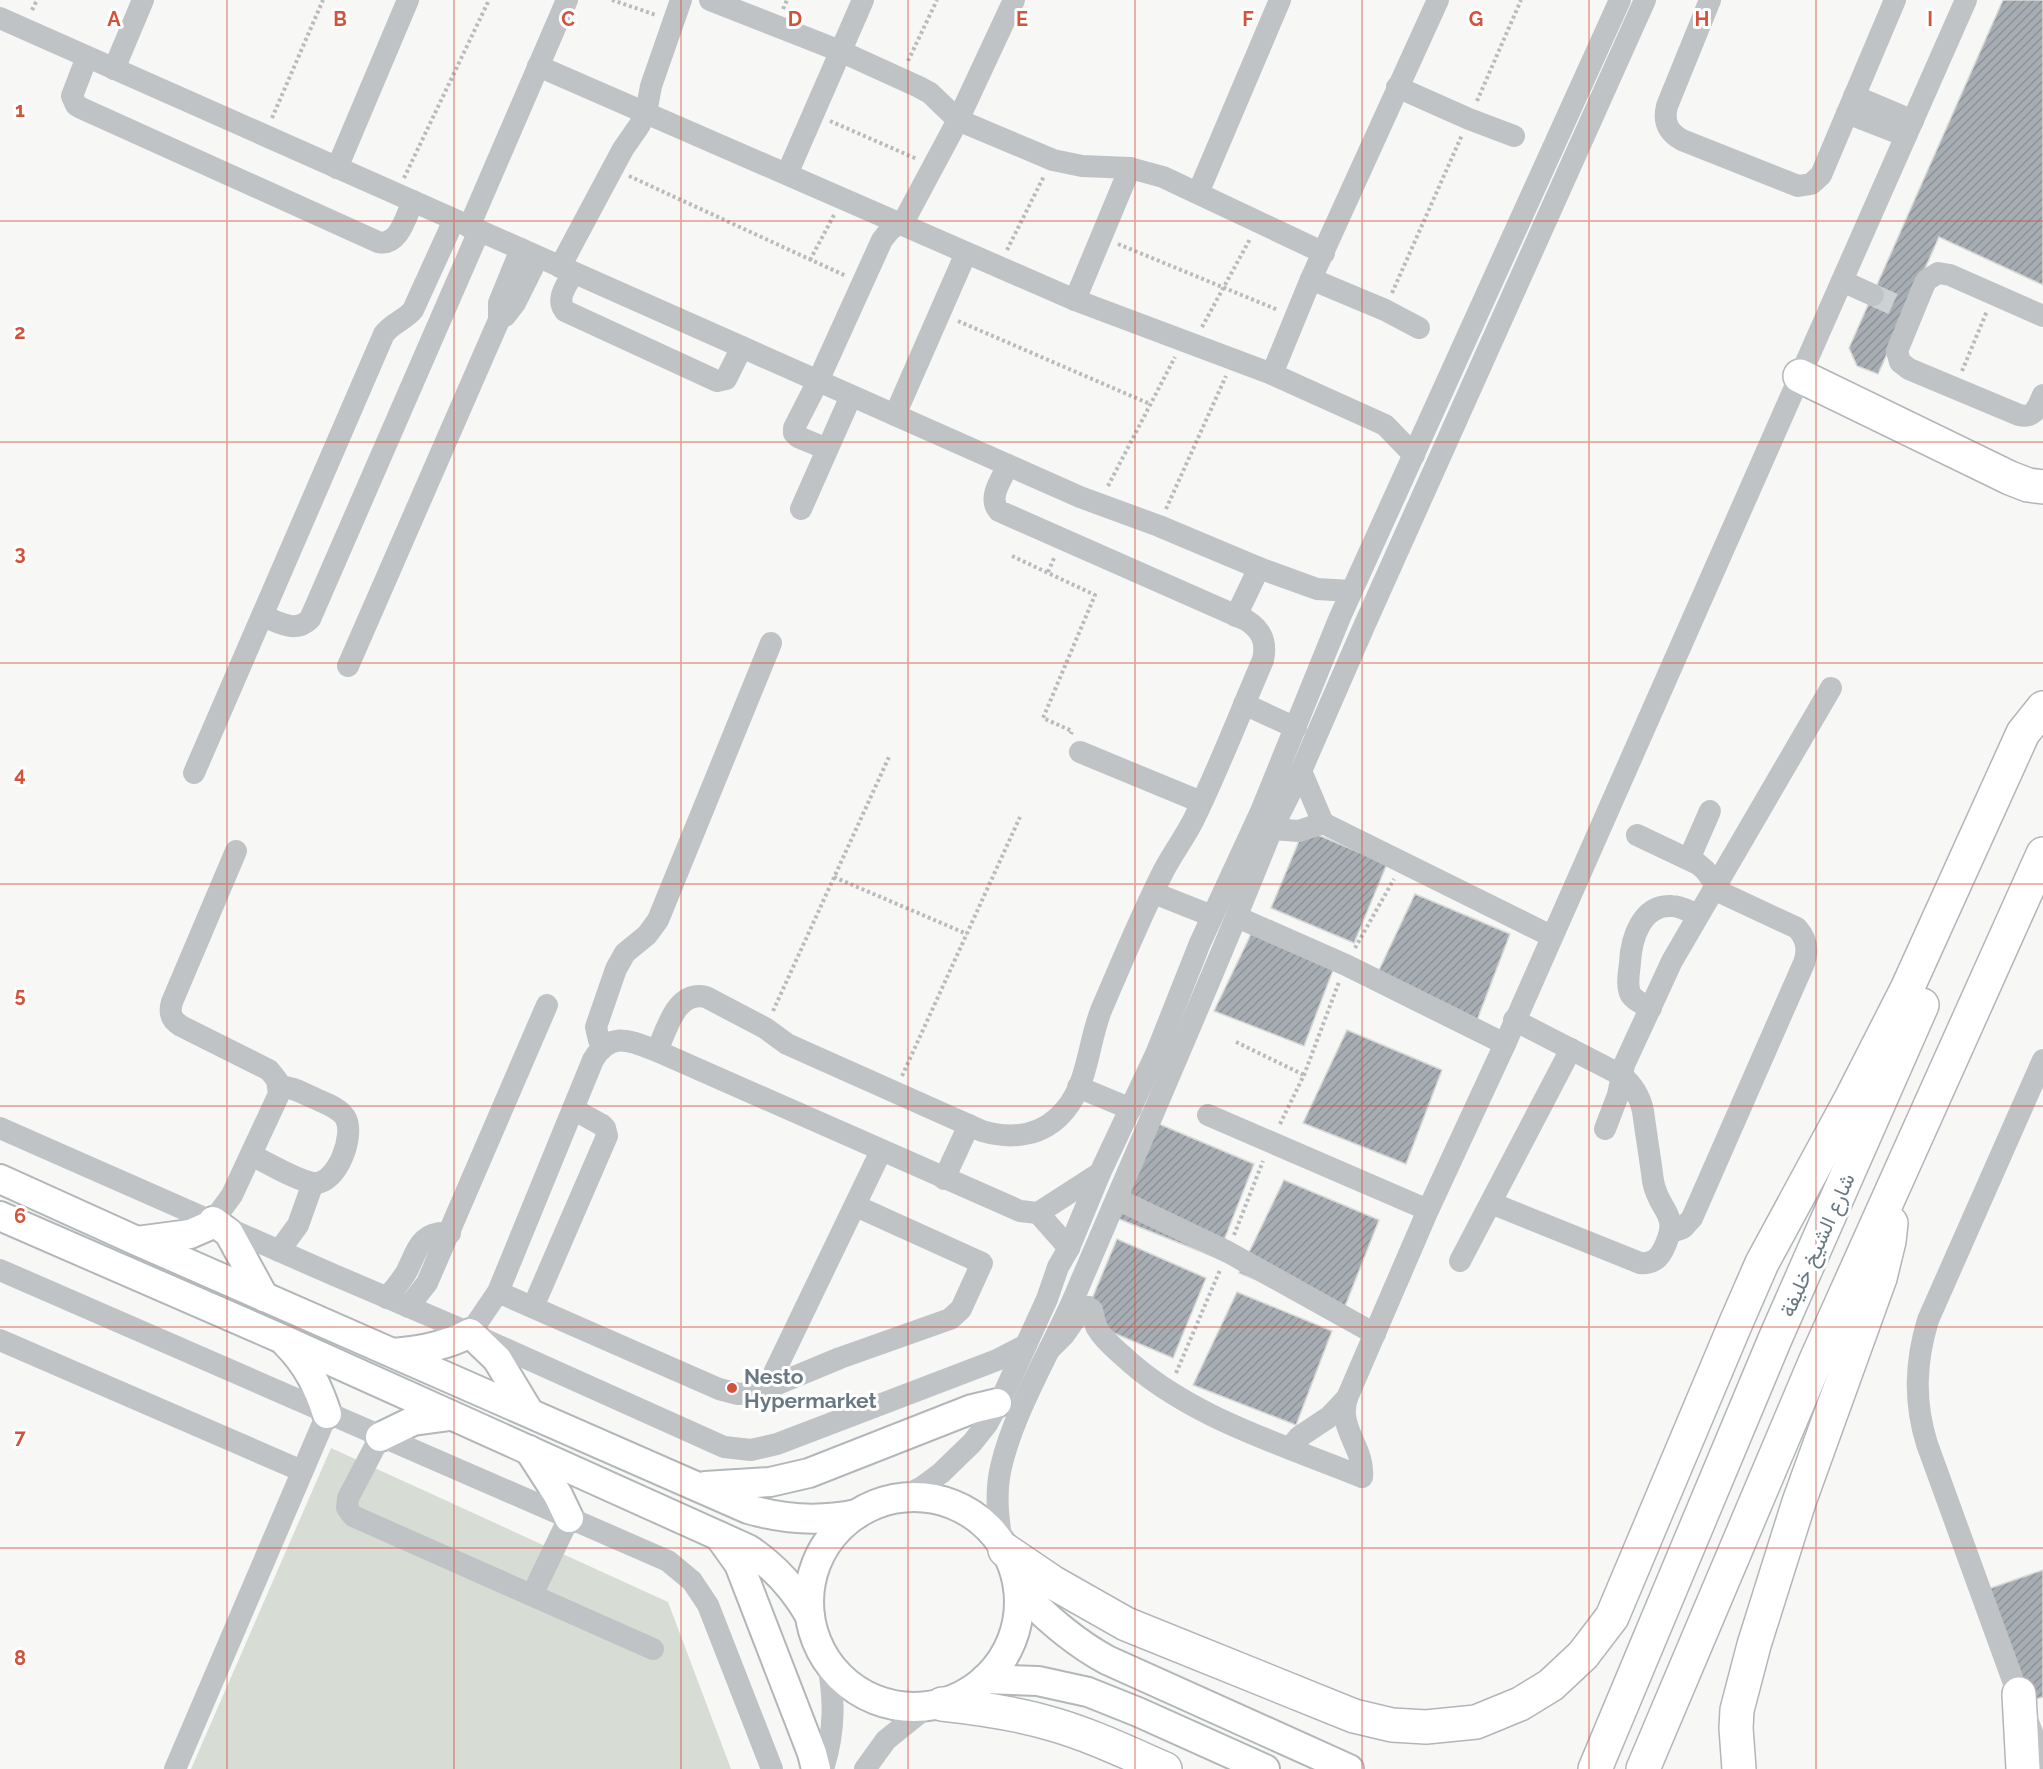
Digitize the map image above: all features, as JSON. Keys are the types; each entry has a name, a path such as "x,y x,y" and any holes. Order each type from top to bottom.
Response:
{"highway":[{"path":"1800,376 2010,478 2043,487"},
{"path":"1004,1547 1052,1582 1125,1624 1354,1716 1392,1725 1426,1726 1476,1722 1520,1704 1551,1685 1583,1655 1612,1617 1762,1263 1853,1095 1907,989 2023,733 2043,708"},
{"name":"شارع الشيخ خليفة","path":"1595,1769 1775,1339 2043,722"},
{"path":"1643,1769 1816,1360 2043,854"},
{"path":"1739,1769 1736,1728 1740,1693 1799,1502 1880,1278 1891,1228 1888,1199"},
{"path":"2019,1694 2023,1769"},
{"path":"934,1705 1017,1714 1088,1736 1165,1769"}],"main road":[{"path":"0,1179 748,1509 784,1518 820,1519 857,1514"},
{"path":"0,1216 280,1338 748,1549 772,1567 794,1590 810,1616"},
{"path":"138,1241 190,1234 213,1224 213,1221 229,1233 264,1296"},
{"path":"394,1353 424,1350 453,1342 470,1333 496,1359 529,1412"},
{"path":"280,1338 310,1372 327,1414"},
{"path":"694,1486 750,1485 809,1473 972,1409 997,1403"},
{"path":"380,1437 414,1422 450,1416"},
{"path":"530,1450 549,1479 569,1518"},
{"path":"924,1497 947,1502 968,1512 987,1526 1004,1547 1014,1568 1018,1588 1018,1613 1013,1637 1002,1660 985,1680 965,1694 934,1705 904,1707 881,1702 860,1692 841,1677 826,1659 816,1638 810,1616 810,1592 815,1569 824,1548 839,1529 857,1514 878,1503 900,1498 924,1497"},
{"path":"720,1536 739,1564 812,1753 816,1769"},
{"path":"1018,1588 1050,1621 1086,1649 1349,1769"},
{"path":"985,1680 1038,1681 1088,1692 1265,1769"}],"street":[{"path":"114,69 143,0"},
{"path":"262,616 293,627 299,627 310,619 468,226 567,0"},
{"path":"710,0 840,51 900,78 930,93 958,120 1053,160 1082,166 1130,168 1163,177 1324,253"},
{"path":"787,174 862,0"},
{"path":"827,449 798,437 793,430 818,381 882,240 890,230 901,224 934,166 1014,0"},
{"path":"1198,193 1280,0"},
{"path":"1004,1547 998,1518 997,1492 1001,1467 1022,1410 1117,1199 1237,917 1272,829 1292,766 1296,728 1340,617 1620,0"},
{"path":"900,1498 922,1487 941,1473 972,1443 987,1424 1047,1299 1058,1267 1069,1248 1100,1173 1131,1109 1212,916 1262,809 1292,766 1365,624 1645,0"},
{"path":"1710,0 1666,106 1666,123 1669,130 1675,136 1792,184 1805,186 1817,180 1821,175 1895,0"},
{"path":"1050,1349 1064,1335 1080,1312 1088,1307 1092,1310 1096,1326 1104,1338 1130,1363 1192,1405 1362,1477 1361,1458 1351,1440 1344,1419 1343,1408 1347,1398 1428,1210 1504,1044 1966,0"},
{"path":"337,168 406,1"},
{"path":"1272,374 1311,279 1434,1"},
{"path":"677,11 651,86 646,113 612,168 567,270 560,305 565,311 717,381 726,379 742,348"},
{"path":"1,23 87,57 1080,497 1317,589 1352,591"},
{"path":"87,57 72,96 76,105 378,242 388,243 395,238 405,198"},
{"path":"538,66 1075,300 1272,374 1385,424 1414,455"},
{"path":"1397,87 1514,136"},
{"path":"1851,104 1909,129"},
{"path":"1075,300 1130,168"},
{"path":"194,772 384,334 413,310 468,226"},
{"path":"895,416 966,252"},
{"path":"348,666 499,320 512,308 529,253"},
{"path":"2043,316 1950,275 1938,273 1927,280 1909,311 1898,346 1900,362 1909,369 2024,416 2036,411 2043,394"},
{"path":"1311,279 1385,310 1419,328"},
{"path":"1842,281 1873,295"},
{"path":"801,509 851,396"},
{"path":"1385,424 1429,419"},
{"path":"657,1051 682,1001 698,995 765,1028 787,1044 982,1131 1002,1136 1034,1132 1057,1119 1073,1099 1098,1018 1154,893 1201,802 1265,651 1261,632 1254,625 996,508 994,497 1008,465"},
{"path":"1236,616 1258,568"},
{"path":"1317,589 1340,617"},
{"path":"603,1046 596,1027 616,969 625,953 647,935 658,920 771,643"},
{"path":"1605,1128 1618,1095 1621,1075 1672,961 1831,688"},
{"path":"1244,704 1296,728"},
{"path":"1080,752 1201,802"},
{"path":"1292,766 1323,823 1551,936"},
{"path":"1689,859 1710,811"},
{"path":"1272,829 1299,831 1323,823"},
{"path":"1637,835 1689,859 1705,870 1722,893 1797,928 1806,940 1807,956 1692,1218 1683,1228 1671,1232"},
{"path":"213,1221 232,1195 276,1101 279,1087 277,1080 269,1070 181,1026 176,1023 171,1013 172,1002 236,851"},
{"path":"1154,893 1212,916"},
{"path":"1651,1008 1633,998 1628,988 1631,948 1636,930 1649,914 1663,907 1674,906 1698,915"},
{"path":"1237,917 1346,965 1504,1044"},
{"path":"408,1307 427,1283 547,1005"},
{"path":"1491,1203 1640,1263 1653,1262 1658,1258 1671,1232 1670,1218 1654,1183 1641,1102 1633,1087 1621,1075 1514,1020"},
{"path":"470,1333 498,1292 593,1060 603,1046 618,1040 627,1040 657,1051 1020,1211 1038,1212 1100,1173"},
{"path":"1460,1262 1571,1049"},
{"path":"2043,1060 1928,1320 1918,1361 1917,1382 1919,1414 1928,1444 2043,1763"},
{"path":"251,1155 314,1184 326,1181 335,1171 349,1139 349,1125 342,1113 292,1088 279,1087"},
{"path":"1078,1087 1131,1109"},
{"path":"533,1307 607,1136 602,1125 573,1108"},
{"path":"1208,1114 1428,1210"},
{"path":"944,1179 969,1125"},
{"path":"0,1128 470,1333 711,1443 737,1449 751,1450 770,1446 798,1436 997,1360 1026,1345"},
{"path":"776,1385 775,1371 881,1151"},
{"path":"279,1251 298,1225 314,1184"},
{"path":"1117,1199 1228,1252 1375,1334"},
{"path":"498,1292 719,1389 748,1394 945,1321 961,1309 982,1263 856,1206"},
{"path":"1038,1212 1069,1248"},
{"path":"387,1298 406,1273 420,1243 434,1234 450,1233"},
{"path":"0,1270 653,1554 675,1566 692,1581 711,1612 772,1769"},
{"path":"0,1340 302,1471"},
{"path":"1290,1448 1299,1437 1329,1418 1347,1398"},
{"path":"175,1769 327,1414"},
{"path":"380,1437 348,1498 347,1508 357,1519 653,1649"},
{"path":"532,1595 569,1518"},
{"path":"823,1769 830,1745 834,1717 826,1659"},
{"path":"865,1769 886,1740 934,1705"}],"path":[{"path":"31,12 37,0"},
{"path":"264,136 323,0"},
{"path":"405,198 489,0"},
{"path":"612,0 677,11"},
{"path":"900,78 938,0"},
{"path":"1385,310 1521,0"},
{"path":"813,114 934,166"},
{"path":"998,267 1053,160"},
{"path":"612,168 862,284"},
{"path":"810,260 843,198"},
{"path":"1080,497 1087,484 1105,491 1176,354 1199,331 1225,288 1258,222"},
{"path":"1101,237 1295,317"},
{"path":"1955,388 1994,294"},
{"path":"939,314 1150,404"},
{"path":"1159,526 1234,359"},
{"path":"1048,573 1062,539"},
{"path":"1012,556 1095,595 1043,718 1072,731 1066,746 1080,752"},
{"path":"765,1028 889,757"},
{"path":"895,1092 1020,817"},
{"path":"834,877 967,934"},
{"path":"1236,1042 1304,1076"}],"shaded area":[{"path":"331,1448 668,1602 731,1769 191,1769"}],"building":[{"path":"2003,0 2043,0 2043,285 1939,237 1878,374 1857,366 1849,348"},
{"path":"1304,829 1387,864 1354,943 1271,908"},
{"path":"1415,894 1510,934 1474,1028 1371,987"},
{"path":"1253,930 1335,965 1304,1046 1214,1011"},
{"path":"1347,1030 1442,1070 1406,1164 1303,1123"},
{"path":"1159,1124 1254,1164 1217,1258 1114,1217"},
{"path":"1284,1180 1379,1220 1342,1314 1239,1273"},
{"path":"1117,1239 1206,1278 1173,1358 1083,1320"},
{"path":"1237,1292 1332,1331 1296,1425 1193,1385"},
{"path":"2043,1570 2043,1697 2026,1702 1988,1589"}],"tunnel":[{"path":"1873,295 1906,310"}],"place":[{"name":"Nesto Hypermarket","path":"732,1388"}]}
